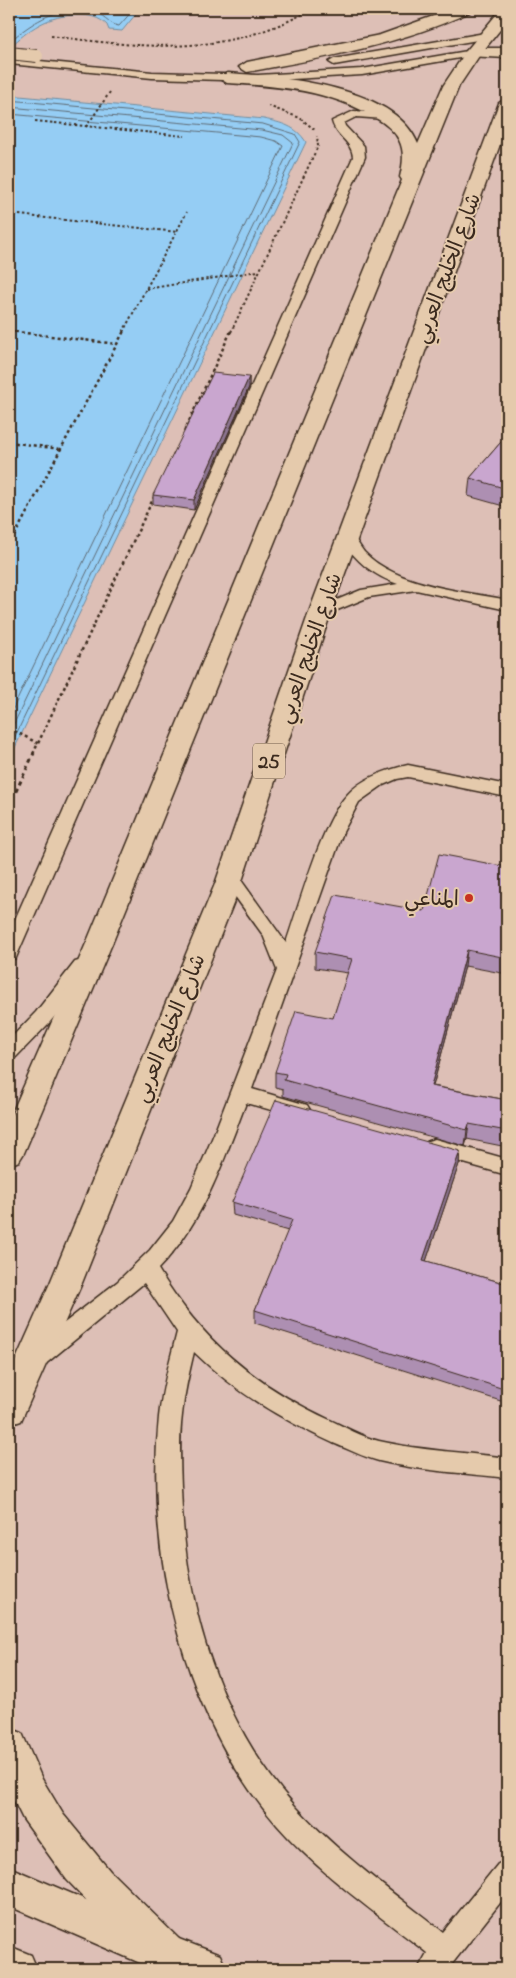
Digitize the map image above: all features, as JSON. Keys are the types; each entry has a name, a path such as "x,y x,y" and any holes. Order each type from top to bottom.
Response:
{"main road":[{"path":"247,67 378,40 442,19 465,9"},
{"path":"9,1153 101,939 451,86 488,42 507,11"},
{"path":"488,42 507,53"},
{"path":"227,78 286,83 324,89 355,99 384,116 396,124 410,146 411,164 407,190"},
{"name":"شارع الخليج العربي","path":"9,1411 32,1362 230,877 320,612 507,102"},
{"path":"487,160 507,135"},
{"path":"9,1746 35,1804 61,1844 98,1889 167,1956"},
{"path":"9,1886 167,1956 206,1969"},
{"path":"9,1966 17,1969"}],"lane":[{"path":"9,61 34,59 247,67 351,60 488,42"},
{"path":"9,53 34,59 126,73 227,78 278,78 362,72 488,42"},
{"path":"9,953 359,157 358,146 339,127 338,121 354,114 384,116"},
{"path":"348,539 355,550 368,561 414,586 507,605"},
{"path":"320,612 366,593 414,586"},
{"path":"32,1362 116,1295 146,1268 173,1238 198,1196 241,1094 334,832 344,811 364,788 376,781 408,771 507,791"},
{"path":"230,877 244,899 271,930 282,949 285,968"},
{"path":"9,1052 69,985 101,939"},
{"path":"241,1094 317,1115"},
{"path":"412,1141 507,1167"},
{"path":"146,1268 164,1300 188,1332 211,1356 243,1383 300,1418 378,1450 507,1468"},
{"path":"188,1332 171,1411 169,1502 174,1566 183,1610 206,1685 243,1757 277,1804 324,1854 438,1960 507,1873"}],"path":[{"path":"79,41 131,46 182,45 240,38 272,29 299,18 312,9"},
{"path":"86,127 113,87"},
{"path":"180,440 318,146 317,134 311,125 291,113 260,104"},
{"path":"35,121 185,136"},
{"path":"9,546 188,212"},
{"path":"9,214 176,232"},
{"path":"146,289 258,271"},
{"path":"9,331 117,344"},
{"path":"9,442 61,449"},
{"path":"9,806 155,494"},
{"path":"9,728 39,744"}],"water":[{"path":"9,9 140,9 122,31 109,30 104,22 94,17 82,15 57,17 32,29 9,48"},
{"path":"9,95 264,119 293,129 306,142 9,760"}],"building":[{"path":"213,373 249,377 194,500 153,495"},
{"path":"507,435 507,489 470,478"},
{"path":"439,854 507,867 507,958 467,950 431,1086 507,1100 507,1131 469,1124 467,1130 284,1080 286,1074 275,1072 296,1011 333,1018 352,959 315,952 335,895 424,911"},
{"path":"276,1100 460,1151 423,1260 507,1284 507,1390 255,1310 292,1220 232,1202"}],"place":[{"name":"المناعي","path":"469,898"}]}
